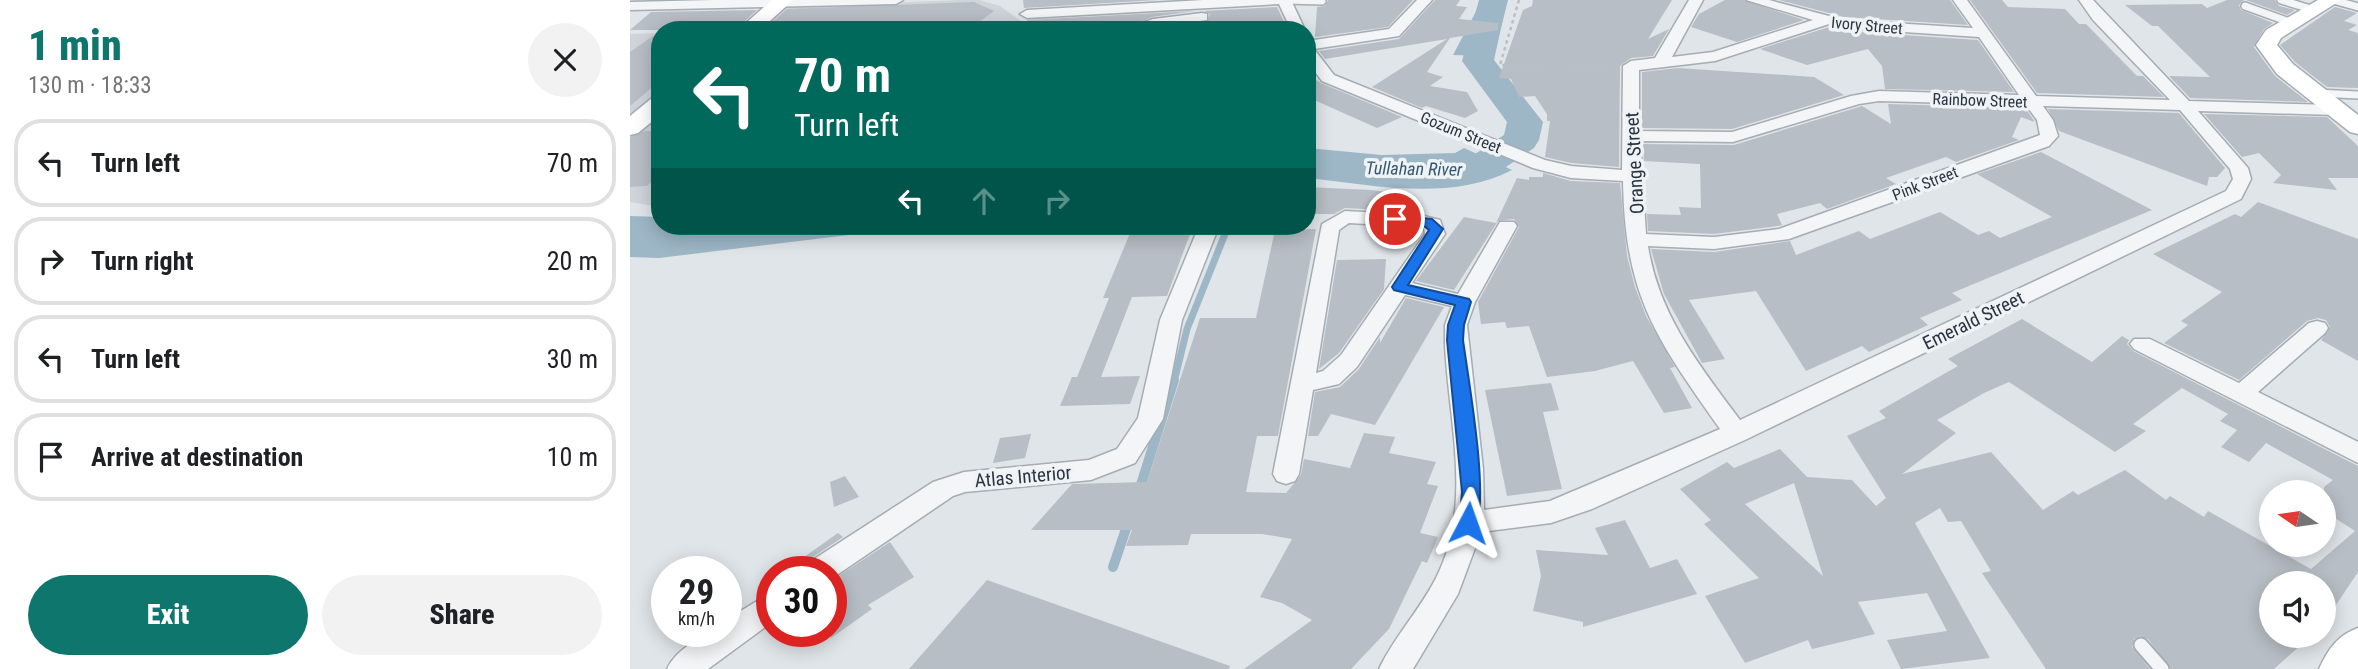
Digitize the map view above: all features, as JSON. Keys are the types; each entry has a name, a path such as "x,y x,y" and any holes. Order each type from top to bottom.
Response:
{"street":[{"path":"630,6 896,0"},
{"path":"1035,0 1027,14 1085,6 1145,3 1205,12"},
{"path":"1172,21 1205,12 1277,0"},
{"path":"1286,0 1294,21"},
{"path":"1316,46 1395,33 1425,0"},
{"path":"1660,64 1696,0"},
{"name":"Ivory Street","path":"1753,0 1825,21 1984,33"},
{"name":"Pink Street","path":"1638,240 1686,243 1747,241 1812,226 1937,177 2043,142 2049,136 2049,130 1960,0"},
{"name":"Emerald Street","path":"1468,523 1551,512 1736,433 2234,195 2242,180 2239,168 2185,106 2117,38 2086,0"},
{"path":"2327,3 2273,34 2266,45 2276,60 2358,127"},
{"path":"759,21 779,4"},
{"path":"1631,66 1715,56 1825,21"},
{"name":"Gozum Street","path":"1316,61 1328,78 1524,158 1571,172 1633,176"},
{"name":"Orange Street","path":"1631,66 1633,176 1643,275 1662,325 1736,433"},
{"name":"Rainbow Street","path":"1631,136 1733,136 1867,97 2335,110"},
{"path":"630,128 651,110"},
{"path":"1286,474 1300,385 1329,228 1345,218 1420,220 1433,224 1435,234 1340,371 1331,378 1300,385"},
{"path":"1395,669 1446,590 1460,557 1468,523 1471,492 1455,340 1456,325 1464,302 1507,226"},
{"name":"Atlas Interior","path":"842,556 943,489 964,482 1091,470 1126,456 1150,419 1171,320 1205,235"},
{"path":"1399,287 1464,302"},
{"path":"2241,394 2317,328"},
{"path":"2142,344 2358,453"},
{"path":"683,669 756,617"},
{"path":"2341,669 2358,647"}],"lane":[{"path":"1286,0 1322,1"},
{"path":"2281,0 2358,7"},
{"path":"2245,6 2292,23"},
{"path":"2314,93 2358,95"},
{"path":"2141,645 2162,669"}],"path":[{"path":"1519,0 1500,65 1631,66"}],"shaded area":[{"path":"979,0 1000,6 1021,21 767,21 783,7"},
{"path":"651,33 651,98 630,116 630,34"},
{"path":"651,120 651,206 630,202 630,138"}],"water":[{"path":"1482,0 1508,0 1494,56 1453,55"},
{"path":"1464,148 1512,170 1463,186 1411,189 1316,179 1316,149 1382,155 1455,153"},
{"path":"630,216 651,217 651,235 849,235 659,258 630,257"}],"building":[{"path":"1023,0 1157,0 1024,8"},
{"path":"1328,0 1413,0 1388,27 1316,37 1317,7 1325,6"},
{"path":"1435,0 1460,0 1456,6 1467,7 1459,19 1498,23 1498,30 1450,38 1427,72 1443,77 1430,86 1467,92 1478,111 1465,118 1426,106 1422,108 1372,87 1447,39 1325,59 1319,51 1399,39"},
{"path":"1533,0 1672,0 1648,39 1669,29 1653,56 1631,58 1620,66 1619,167 1571,163 1545,157 1550,121 1547,121 1547,114 1535,96 1519,97 1511,79 1499,78 1523,10 1532,6"},
{"path":"1725,0 1743,0 1804,20 1737,42 1691,27 1699,14"},
{"path":"1779,0 1950,0 1968,25 1844,17"},
{"path":"1970,0 2002,0 2008,7 2065,9 2079,24 2086,24 2137,76 2143,76 2164,97 2037,93"},
{"path":"2227,0 2244,0 2239,5 2241,10 2273,23 2264,29 2254,47 2275,76 2308,102 2190,98 2169,76 2210,77 2158,26 2152,26 2125,5 2202,4 2207,8"},
{"path":"2246,0 2275,0 2279,6 2295,10 2287,15"},
{"path":"974,2 994,11 980,21 774,21 787,9"},
{"path":"1277,7 1284,21 1208,21 1210,14 1204,11"},
{"path":"2335,7 2357,13 2344,21 2357,25 2348,30 2358,33 2358,88 2327,87 2295,62 2280,45"},
{"path":"757,10 745,21 651,21 651,30 630,30 651,12"},
{"path":"1194,11 1142,21 1027,20"},
{"path":"1829,27 1844,31 1978,40 2014,92 1885,89 1882,66 1868,49 1807,65 1760,49"},
{"path":"651,37 651,88 630,106 630,52"},
{"path":"1678,68 1814,77 1844,95 1732,129 1642,128 1642,72"},
{"path":"1316,80 1402,117 1377,128 1316,101"},
{"path":"1888,104 2025,108 2035,122 2021,117 2012,137 2019,140 1956,162 1946,157 1886,178 1896,184 1827,209 1820,203 1777,214 1782,225 1714,234 1648,231 1647,214 1681,215 1679,207 1701,208 1700,164 1644,161 1643,144 1734,145 1862,106 1891,124"},
{"path":"2048,109 2179,113 2225,168 2217,177 2209,177 2207,186 2059,131"},
{"path":"2204,114 2327,117 2358,146 2358,178 2328,178 2337,190 2273,183 2281,175 2259,153 2242,157"},
{"path":"651,131 651,182 647,186 630,187 630,137"},
{"path":"2041,152 2152,210 1952,293 1962,300 1920,318 1928,325 1869,352 1862,346 1806,371 1756,291 1689,300 1725,359 1702,363 1664,294 1651,249 1714,252 1790,241 1796,255 1859,231 1870,239 1940,212 1978,235 1989,231 2000,238 2052,217 1977,174"},
{"path":"1543,173 1571,181 1620,183 1627,256 1635,287 1646,316 1675,367 1670,368 1692,408 1664,413 1633,361 1595,371 1547,377 1529,326 1507,328 1505,322 1481,324 1478,302 1519,227 1514,219 1498,221 1454,290 1416,281 1464,217 1496,223 1517,178 1529,180 1529,177 1543,177"},
{"path":"1316,187 1387,192 1382,210 1345,208 1334,214 1316,214"},
{"path":"2258,202 2358,239 2358,361 2321,340 2330,327 2326,320 2318,318 2307,321 2239,380 2164,343 2188,325 2181,321 2222,292 2153,254 2235,214 2241,217"},
{"path":"1129,235 1190,235 1167,296 1132,297 1101,377 1140,376 1130,404 1060,406 1072,377 1077,377 1109,298 1103,298"},
{"path":"1274,235 1315,235 1278,436 1257,436 1246,492 1286,493 1301,475 1304,459 1350,468 1364,433 1395,437 1389,453 1436,462 1427,484 1438,486 1420,533 1438,537 1427,563 1422,561 1389,629 1351,669 1244,669 1312,620 1282,603 1260,597 1292,539 1262,534 1191,534 1188,545 1126,546 1132,530 1031,530 1072,484 1147,482 1200,318 1256,318"},
{"path":"1386,259 1384,289 1339,353 1319,369 1337,260"},
{"path":"1406,298 1444,307 1375,425 1331,414 1318,436 1308,436 1315,392 1340,387 1359,369 1380,337 1380,343"},
{"path":"2022,319 2092,362 2122,336 2129,340 2127,344 2133,351 2358,466 2358,572 2336,605 2336,571 2259,571 2259,648 2297,648 2274,669 2171,669 2148,639 2140,636 2134,639 2132,647 2150,669 2046,669 1982,573 1991,571 1961,521 1948,522 1940,508 1915,523 1990,658 1901,669 1887,640 1947,631 1927,593 1858,602 1875,634 1812,649 1808,640 1745,663 1705,596 1759,578 1704,524 1711,520 1680,489 1727,462 1734,468 1780,449 1807,477 1852,480 1876,506 1886,498 1847,436 1886,418 1879,411 1958,366 1948,359","holes":["2009,382 2115,452 2146,431 2133,424 2182,388 2228,414 2220,421 2237,430 2221,447 2249,462 2266,443 2336,480 2336,519 2355,531 2336,547 2336,557 2325,557 2311,569 2290,557 2259,557 2259,540 2208,511 2204,517 2170,496 2166,500 2125,470 2078,495 2073,491 2043,510 1991,452 1902,474 1956,433 1937,420","1794,483 1823,576 1745,504"]},
{"path":"1551,383 1559,410 1543,412 1562,489 1507,496 1485,390"},
{"path":"1031,434 1025,458 993,463 1000,438"},
{"path":"845,476 859,497 834,507 830,482"},
{"path":"1625,520 1650,568 1677,559 1697,594 1583,627 1583,622 1533,611 1541,576 1536,550 1608,555 1595,528"},
{"path":"838,533 843,537 814,556 806,556"},
{"path":"890,542 914,577 868,605 872,609 847,627 847,570"},
{"path":"987,580 1230,666 1229,669 909,669"}],"waterway":[{"name":"Tullahan River","path":"1316,166 1468,171 1481,167 1521,140 1525,122 1478,61 1493,0"},
{"path":"1174,382 1187,329 1225,235"},
{"path":"1139,491 1174,380"},
{"path":"1113,567 1129,520"}],"route":[{"path":"1395,219 1420,220 1433,224 1436,229 1399,287 1464,302 1456,325 1455,340 1471,492 1468,523"}]}
